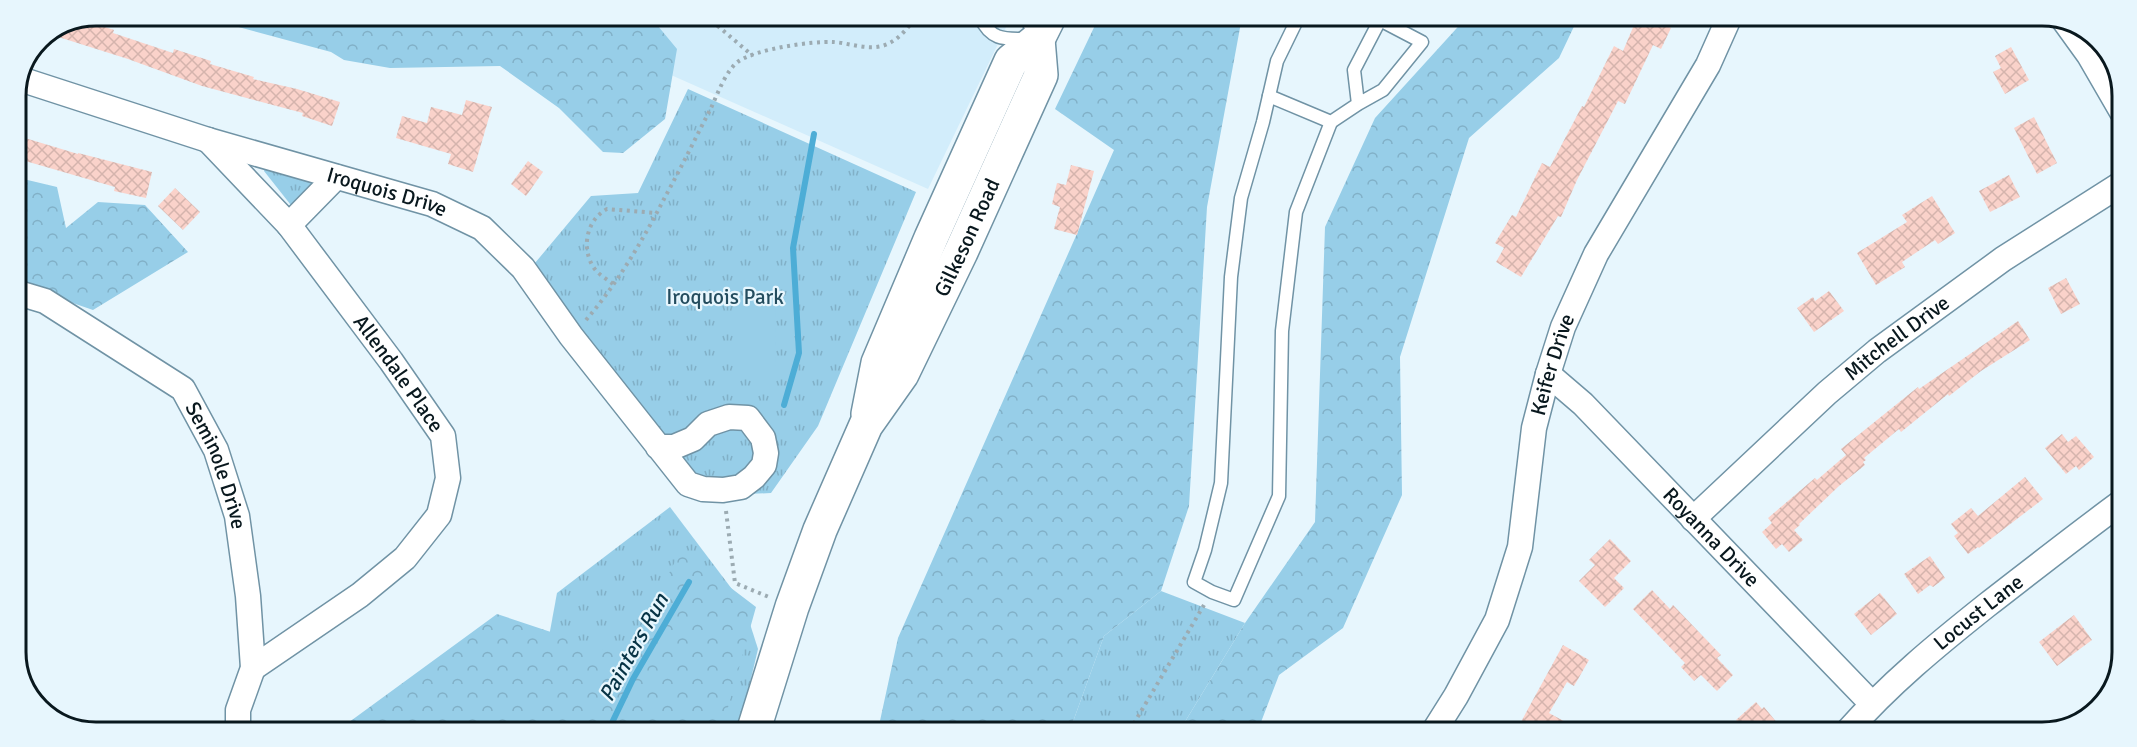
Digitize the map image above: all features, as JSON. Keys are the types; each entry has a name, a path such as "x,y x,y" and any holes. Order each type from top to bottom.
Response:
{"street":[{"name":"Gilkeson Road","path":"756,722 792,607 820,530 866,425 902,374 961,252 1041,75 1037,26"},
{"name":"Keifer Drive","path":"1440,722 1497,620 1520,547 1534,428 1563,327 1596,254 1708,65 1725,26"},
{"path":"2073,33 2111,93"},
{"name":"Iroquois Drive","path":"27,81 208,140 254,151 432,204 482,228 523,268 571,336 658,447 688,484 703,489 723,490 741,487 764,465 766,453 763,438 748,418 729,417 708,424 693,439 674,447 658,447"},
{"name":"Allendale Place","path":"208,140 289,225 391,361 443,436 448,478 440,515 405,558 360,595 253,668"},
{"path":"289,225 336,177"},
{"name":"Mitchell Drive","path":"1693,519 1827,393 1877,351 2003,259 2111,190"},
{"name":"Seminole Drive","path":"26,294 45,300 183,389 216,450 237,516 248,596 253,668"},
{"name":"Royanna Drive","path":"1548,374 1583,404 1872,704"},
{"name":"Locust Lane","path":"1856,722 1872,704 1933,648 2112,509"},
{"path":"238,722 238,710 253,668"}],"lane":[{"path":"985,26 988,32 997,37 1031,26"},
{"path":"1294,26 1277,61 1241,198 1231,277 1221,483 1205,550 1194,582 1234,600 1279,496 1282,332 1296,212 1331,122 1383,90 1422,42 1391,26"},
{"path":"1358,104 1354,70 1377,26"},
{"path":"1269,96 1331,122"}],"path":[{"path":"718,26 753,56"},
{"path":"571,336 601,302 613,284 656,213 730,71 738,61 765,51 816,42 833,42 861,47 883,46 904,33 909,26"},
{"path":"613,284 596,272 592,264 588,254 589,226 600,212 607,209 656,213"},
{"path":"723,490 735,584 792,607"},
{"path":"1135,722 1212,592"}],"shaded area":[{"path":"561,26 1007,26 928,189"}],"green space":[{"path":"235,26 658,26 677,49 665,119 623,153 603,152 559,108 500,66 390,68 344,60 331,52"},
{"path":"1095,26 1240,26 1207,207 1189,506 1161,591 1104,636 1073,722 880,722 898,638 1114,150 1055,109"},
{"path":"1459,26 1574,26 1559,58 1469,138 1400,357 1402,495 1343,628 1279,675 1261,722 1185,722 1245,623 1315,522 1325,227 1375,118"},
{"name":"Iroquois Park","path":"688,89 916,192 818,426 771,493 699,496 535,263 591,196 638,193"},
{"path":"265,167 314,181 314,185 294,209 264,171"},
{"path":"26,180 57,187 66,228 98,202 145,205 188,252 93,310 26,287"},
{"path":"736,306 776,306 775,372 736,372"},
{"path":"670,507 744,605 758,649 741,722 533,722 557,593"},
{"path":"681,550 756,607 724,722 349,722 497,614 626,657"},
{"path":"1161,591 1245,623 1185,722 1073,722 1104,636"}],"building":[{"path":"102,26 114,30 113,33 173,53 174,49 211,61 210,64 254,77 253,79 340,102 332,126 302,116 303,113 202,86 57,37 82,27"},
{"path":"1634,26 1671,28 1661,49 1653,45 1625,104 1618,101 1577,180 1561,217 1558,216 1521,277 1496,262 1504,248 1495,243 1512,215 1516,217 1542,163 1550,167 1582,106 1584,107 1614,46 1623,51"},
{"path":"2011,47 2029,80 2005,94 1993,72 2001,68 1995,56"},
{"path":"466,100 492,107 473,172 448,164 451,154 396,138 402,116 427,123 431,107 462,115"},
{"path":"2034,117 2057,163 2037,174 2014,128"},
{"path":"26,138 152,172 146,198 114,191 115,187 26,161"},
{"path":"528,161 543,172 526,196 511,184"},
{"path":"1071,165 1094,171 1077,235 1054,229 1060,207 1052,204 1057,183 1066,185"},
{"path":"2009,175 2020,197 1990,212 1979,191"},
{"path":"175,188 200,212 183,230 158,206"},
{"path":"1932,196 1955,233 1938,244 1935,240 1902,262 1905,267 1876,285 1857,253 1907,222 1902,215"},
{"path":"2066,278 2080,304 2061,314 2048,288"},
{"path":"1829,291 1844,311 1814,332 1797,308 1813,297 1815,301"},
{"path":"2018,321 2030,340 1981,371 1949,396 1948,394 1901,432 1899,429 1864,458 1865,465 1799,524 1794,530 1803,540 1789,552 1782,544 1776,549 1762,532 1772,523 1768,518 1846,455 1841,449 1918,387 1919,389"},
{"path":"2062,434 2068,442 2076,436 2094,457 2079,470 2076,466 2066,474 2045,448"},
{"path":"2025,477 2043,499 1968,554 1954,536 1958,533 1951,524 1971,508 1978,516"},
{"path":"1610,539 1631,561 1614,578 1624,588 1605,607 1579,581 1595,565 1589,560"},
{"path":"1930,556 1945,578 1918,594 1904,574"},
{"path":"1652,590 1670,609 1673,605 1721,655 1717,658 1733,675 1717,691 1701,675 1694,681 1681,667 1685,663 1633,609"},
{"path":"1880,593 1897,614 1871,635 1854,614"},
{"path":"2074,615 2092,640 2057,666 2039,642"},
{"path":"1563,645 1589,660 1574,686 1567,682 1549,713 1566,722 1521,722"},
{"path":"1756,702 1762,709 1764,707 1776,722 1738,722 1736,720"}],"waterway":[{"name":"Painters Run","path":"784,405 799,353 793,248 814,134"},
{"name":"Painters Run","path":"612,722 633,679 689,582"}]}
